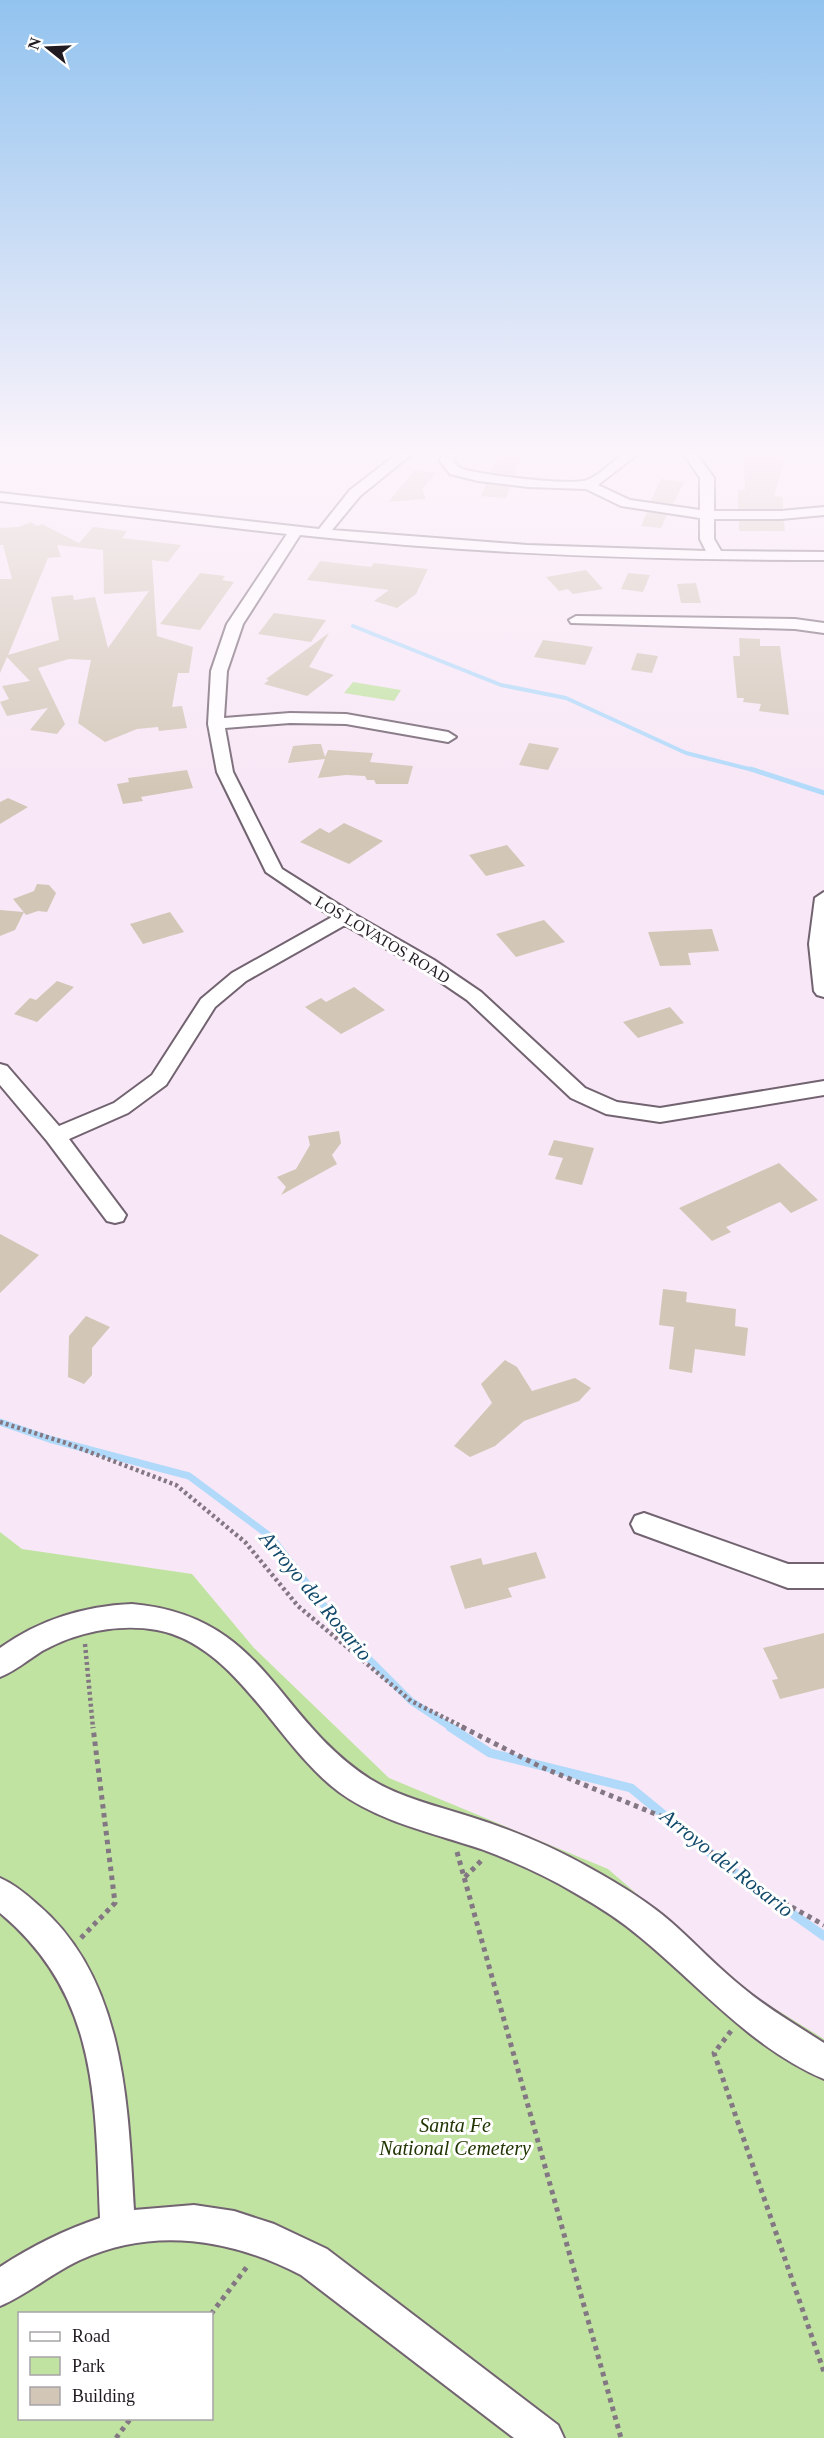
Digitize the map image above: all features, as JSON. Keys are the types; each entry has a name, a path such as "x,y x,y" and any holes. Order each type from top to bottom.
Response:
{"street":[{"name":"LOS LOVATOS ROAD","path":"273,567 235,624 219,671 216,724 225,772 275,872 345,917 427,964 474,996 578,1093 613,1109 660,1115 824,1088"},
{"path":"576,620 795,624 824,628"},
{"path":"216,724 290,718 346,719 448,737"},
{"path":"824,898 818,929 819,972 824,991"},
{"path":"56,1136 121,1108 159,1080 208,1003 239,977 345,917"},
{"path":"0,1071 56,1136 115,1215"},
{"path":"644,1524 788,1576 824,1576"},
{"path":"0,1664 39,1638 85,1620 117,1616 151,1617 181,1624 201,1632 230,1654 300,1738 349,1782 422,1818 525,1851 619,1902 659,1933 747,2011 824,2062"},
{"path":"0,1893 40,1927 63,1956 91,2010 103,2052 118,2230"},
{"path":"0,2288 18,2274 59,2252 118,2230 155,2222 193,2222 233,2227 269,2239 314,2262 545,2438"}],"path":[{"path":"0,1422 66,1443 176,1485 245,1542 298,1606 411,1701 541,1767 670,1820 754,1886 824,1925"},
{"path":"63,1956 115,1903 85,1665 85,1620"},
{"path":"449,1825 621,2438"},
{"path":"747,2011 714,2053 824,2372"},
{"path":"212,2312 269,2239"},
{"path":"116,2438 130,2420"}],"green space":[{"path":"353,682 401,690 394,701 344,693"},
{"name":"Santa Fe National Cemetery","path":"0,1532 22,1549 192,1574 254,1648 389,1778 608,1869 756,1997 824,2039 824,2438 0,2438"}],"building":[{"path":"9,567 44,567 8,655 59,640 51,597 73,595 74,600 95,597 108,648 149,591 104,594 103,567 152,567 157,636 193,647 189,673 178,673 172,707 182,706 187,728 159,731 158,727 137,729 105,742 78,723 91,660 69,659 38,668 65,724 57,734 30,730 48,708 7,716 0,702 9,699 2,686 30,681 7,657 0,673 0,579 12,579"},
{"path":"316,567 408,567 428,569 416,594 397,608 374,601 389,590 307,580"},
{"path":"586,570 603,589 573,594 568,589 559,591 546,577"},
{"path":"200,573 225,576 222,580 234,582 200,630 160,624"},
{"path":"628,573 650,575 643,592 621,589"},
{"path":"696,583 701,603 681,603 677,584"},
{"path":"274,613 326,620 311,642 258,634"},
{"path":"329,633 309,667 334,675 307,696 264,684 269,680 266,679"},
{"path":"739,638 760,639 760,646 780,646 789,715 759,711 761,704 743,702 744,698 737,698 733,656 740,656"},
{"path":"543,640 593,647 585,665 534,657"},
{"path":"637,653 658,656 652,673 631,670"},
{"path":"529,743 559,748 548,770 519,765"},
{"path":"321,744 325,757 328,750 373,753 370,762 413,766 408,784 376,784 374,780 367,780 365,776 346,775 318,778 325,759 288,763 293,746"},
{"path":"187,770 193,788 141,797 143,801 123,804 117,784 129,782 128,778"},
{"path":"8,798 28,807 0,824 0,802"},
{"path":"344,823 383,841 349,864 300,842 320,828 329,833"},
{"path":"507,845 525,866 486,876 469,855"},
{"path":"37,884 49,885 56,893 47,912 38,911 26,915 13,899 34,891"},
{"path":"0,910 24,912 15,930 0,936"},
{"path":"170,912 184,932 143,944 130,924"},
{"path":"544,920 565,942 516,957 496,934"},
{"path":"712,929 719,951 688,953 691,965 660,966 648,932"},
{"path":"57,981 74,987 37,1022 14,1014 30,998 36,1000"},
{"path":"354,987 385,1010 341,1034 305,1007 321,998 326,1002"},
{"path":"670,1007 684,1023 638,1038 623,1022"},
{"path":"339,1131 341,1143 332,1155 337,1164 281,1195 286,1187 277,1177 296,1169 310,1145 308,1136"},
{"path":"554,1140 594,1148 582,1185 555,1179 563,1158 548,1155"},
{"path":"779,1163 818,1200 791,1213 780,1202 726,1227 731,1232 712,1241 679,1208"},
{"path":"0,1234 39,1255 0,1293"},
{"path":"663,1289 687,1292 686,1302 736,1309 735,1326 748,1328 745,1356 695,1349 692,1373 669,1369 674,1327 659,1325"},
{"path":"86,1316 110,1327 92,1348 92,1375 84,1384 68,1377 69,1336"},
{"path":"505,1360 517,1367 532,1391 575,1378 591,1388 579,1401 524,1421 495,1446 470,1457 454,1446 492,1403 481,1384"},
{"path":"536,1552 546,1578 508,1588 512,1597 465,1609 450,1566 481,1558 483,1565"},
{"path":"824,1633 824,1688 780,1699 772,1680 778,1679 763,1648"}],"waterway":[{"path":"353,626 501,685 566,698 686,753 757,771"},
{"path":"751,769 824,793"},
{"name":"Arroyo del Rosario","path":"0,1422 49,1439 189,1476 271,1537 352,1642 411,1701 452,1728"},
{"name":"Arroyo del Rosario","path":"450,1727 490,1753 631,1788 731,1870 824,1936"}]}
